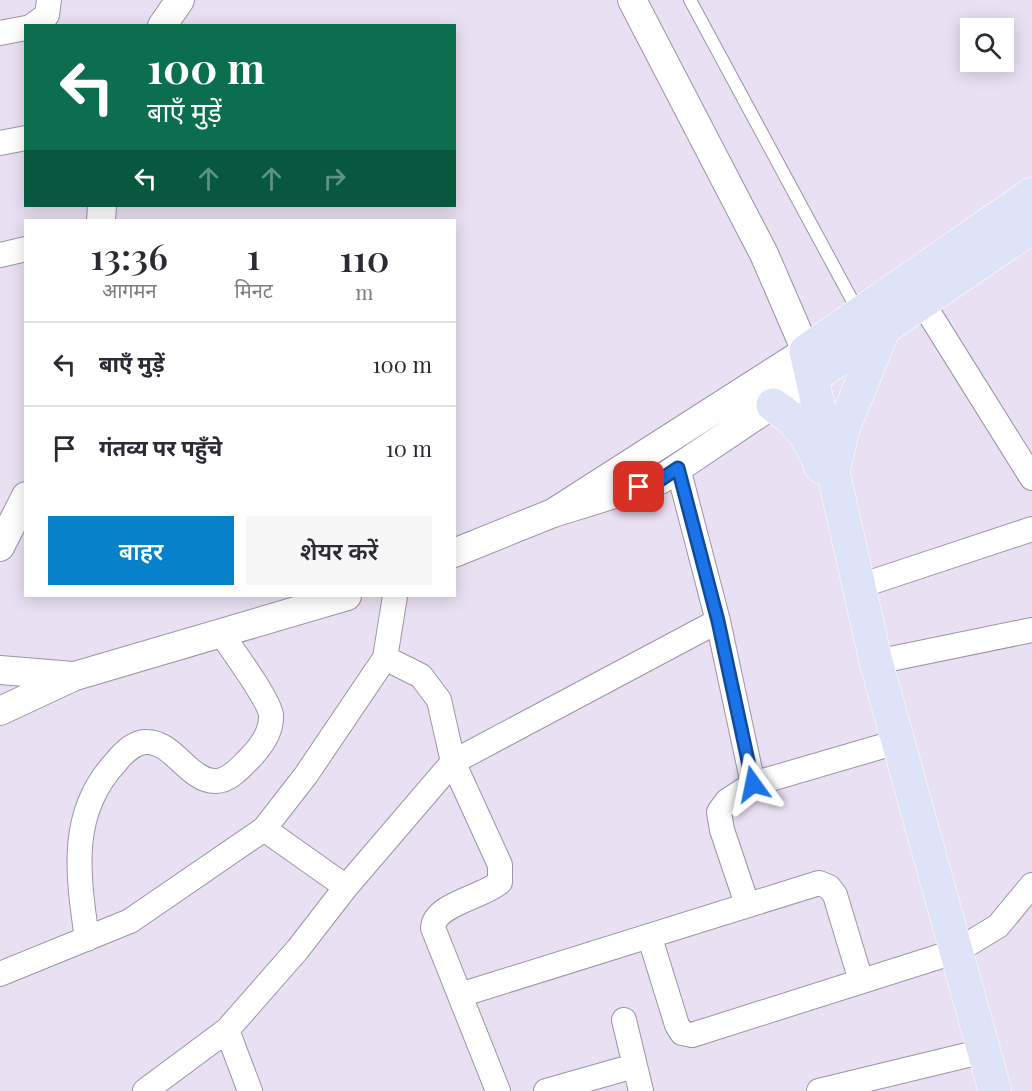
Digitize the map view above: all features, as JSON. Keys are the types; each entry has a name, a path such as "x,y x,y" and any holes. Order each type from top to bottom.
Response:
{"main road":[{"path":"995,1091 876,662 809,364 872,321 1032,194"},
{"path":"872,321 922,302 1032,227"},
{"path":"833,470 872,321"},
{"path":"772,405 788,415 801,428 842,509"}],"street":[{"path":"35,24 47,15 49,0"},
{"path":"632,0 764,254 809,364"},
{"path":"0,33 24,30"},
{"path":"0,143 24,138"},
{"path":"0,255 24,249"},
{"path":"922,302 1032,478"},
{"path":"456,552 553,513 660,480 772,405 809,364"},
{"path":"553,513 809,364"},
{"path":"678,468 718,621 753,784"},
{"path":"0,547 24,500"},
{"path":"860,586 1032,529"},
{"path":"0,711 75,676 344,597"},
{"path":"0,974 87,939 151,908 264,829 319,756 385,658 395,597"},
{"path":"145,1091 228,1030 298,949 346,886 453,762 718,621"},
{"path":"876,662 1032,630"},
{"path":"87,939 79,882 78,852 82,821 92,795 104,774 126,750 145,742 157,744 207,780 225,780 257,750 269,730 269,707 221,633"},
{"path":"385,658 420,676 439,700 453,762 500,866 502,876 494,888 442,911 434,922 434,928 498,1091"},
{"path":"0,670 75,676"},
{"path":"747,904 718,812 727,801 753,784 897,742"},
{"path":"264,829 346,886"},
{"path":"460,995 650,938 747,904 819,883 830,887 840,908 861,981"},
{"path":"650,938 677,1025 686,1035 957,951 998,926 1032,885"},
{"path":"624,1020 641,1091"},
{"path":"228,1030 250,1091"},
{"path":"819,1091 984,1051"},
{"path":"546,1091 634,1066"}],"lane":[{"path":"690,0 872,321"}],"route":[{"path":"639,487 660,480 678,468 718,621 753,784"}]}
